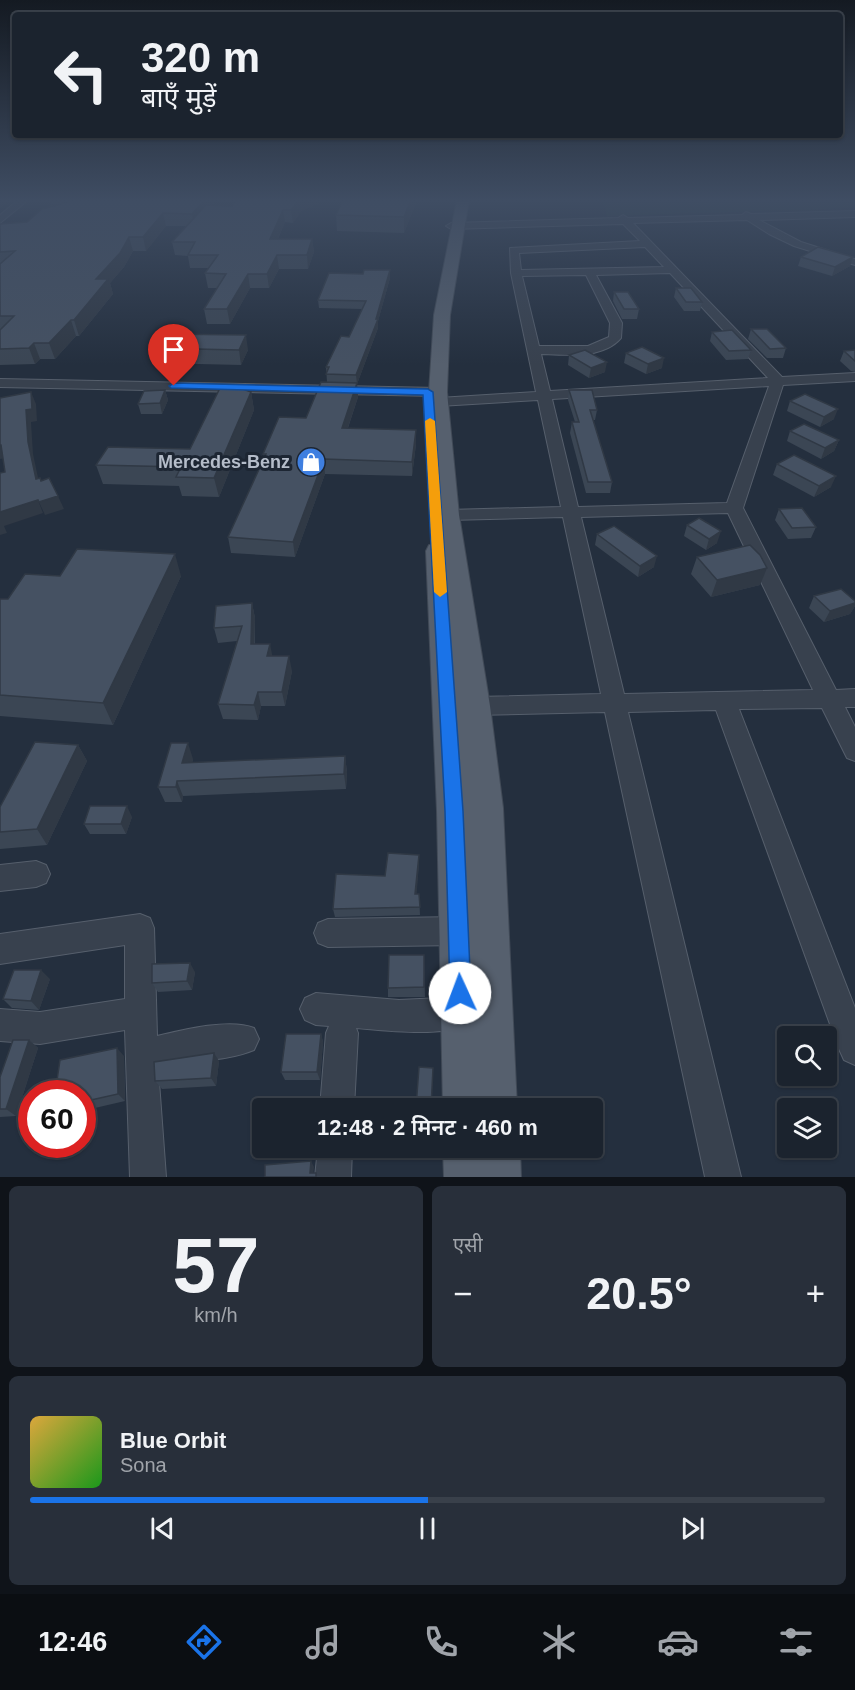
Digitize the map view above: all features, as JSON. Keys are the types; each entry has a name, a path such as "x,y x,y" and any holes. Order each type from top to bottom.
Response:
{"main road":[{"path":"451,255 442,315 435,395 465,1098"},
{"path":"435,395 448,515 475,706 486,808 495,1098"},
{"path":"466,1158 467,1177"},
{"path":"497,1158 498,1177"}],"street":[{"path":"514,255 516,273 723,1177"},
{"path":"657,255 778,381"},
{"path":"831,255 855,262"},
{"path":"516,273 670,270"},
{"path":"534,350 608,346 615,338 615,323 589,271"},
{"path":"0,383 544,396 855,377"},
{"path":"778,381 734,508 855,751"},
{"path":"448,515 734,508"},
{"path":"475,706 855,698"},
{"path":"724,700 855,1049"},
{"path":"0,878 36,874"},
{"path":"0,949 138,926 141,929 141,1056 148,1177"},
{"path":"328,933 458,932"},
{"path":"316,1010 399,1016 461,1013"},
{"path":"0,1025 40,1028 141,1012"},
{"path":"338,1098 342,1034"},
{"path":"141,1056 181,1046 243,1039"},
{"path":"333,1177 334,1158"}],"building":[{"path":"10,255 118,255 96,279 108,279 74,320 71,320 49,343 34,343 29,348 0,349 0,330 14,316 0,316 0,264"},
{"path":"188,255 307,255 277,255 267,274 248,274 227,309 204,309 226,274 205,273 218,255"},
{"path":"805,255 846,255 853,257 835,267 801,257"},
{"path":"364,270 390,270 376,319 378,319 356,375 326,374 329,367 326,367 341,336 349,337 366,301 318,300 329,273 363,274"},
{"path":"676,288 691,288 702,302 686,302"},
{"path":"614,292 628,292 639,309 624,309"},
{"path":"751,329 767,329 786,348 770,349"},
{"path":"732,330 751,350 729,351 712,332"},
{"path":"162,334 246,335 239,350 152,348"},
{"path":"642,347 664,358 648,364 626,353"},
{"path":"585,350 607,362 591,368 569,355"},
{"path":"855,350 855,361 844,351"},
{"path":"321,382 357,383 342,428 416,430 412,462 324,459 293,542 228,537 266,454 263,454 279,417 306,418"},
{"path":"221,386 235,386 251,392 214,478 176,477 181,467 96,465 108,447 190,449"},
{"path":"165,390 160,403 138,404 144,391"},
{"path":"569,390 592,390 597,410 590,410 612,482 588,482 572,422 579,422"},
{"path":"31,392 32,409 26,410 28,442 36,479 40,478 41,481 49,478 58,496 0,512 0,473 5,472 0,445 0,398"},
{"path":"805,394 838,409 824,417 790,401"},
{"path":"804,424 839,440 825,448 790,431"},
{"path":"794,455 836,476 819,486 777,464"},
{"path":"802,508 816,527 792,528 779,509"},
{"path":"699,518 721,531 709,539 687,525"},
{"path":"614,526 657,556 640,566 597,534"},
{"path":"750,545 760,555 767,568 717,580 697,557"},
{"path":"77,549 175,554 103,703 0,695 0,599 8,599 25,574 60,576"},
{"path":"841,589 855,603 830,611 814,596"},
{"path":"252,603 251,644 270,644 267,656 289,656 282,692 258,692 254,705 218,704 242,626 214,628 216,606"},
{"path":"35,742 78,745 37,829 0,832 0,807"},
{"path":"171,743 188,743 182,763 345,756 344,774 177,781 176,787 158,787"},
{"path":"90,806 127,806 121,824 84,824"},
{"path":"388,853 419,855 415,894 419,894 420,907 333,909 336,874 385,876"},
{"path":"389,955 424,955 424,987 388,988"},
{"path":"190,963 187,981 152,983 152,964"},
{"path":"14,970 41,970 31,1001 3,999"},
{"path":"286,1034 321,1034 317,1072 281,1072"},
{"path":"13,1040 29,1040 6,1109 0,1109 0,1077"},
{"path":"117,1048 118,1094 96,1099 96,1080 57,1080 60,1060"},
{"path":"214,1053 211,1078 155,1081 154,1062"},
{"path":"419,1067 433,1068 432,1098 417,1098"},
{"path":"311,1161 310,1173 316,1173 316,1177 265,1177 265,1165"}],"slow traffic":[{"path":"430,421 440,592"}],"place":[{"name":"Mercedes-Benz","path":"311,462"}],"route":[{"path":"174,386 428,392 454,811 460,993"}]}
